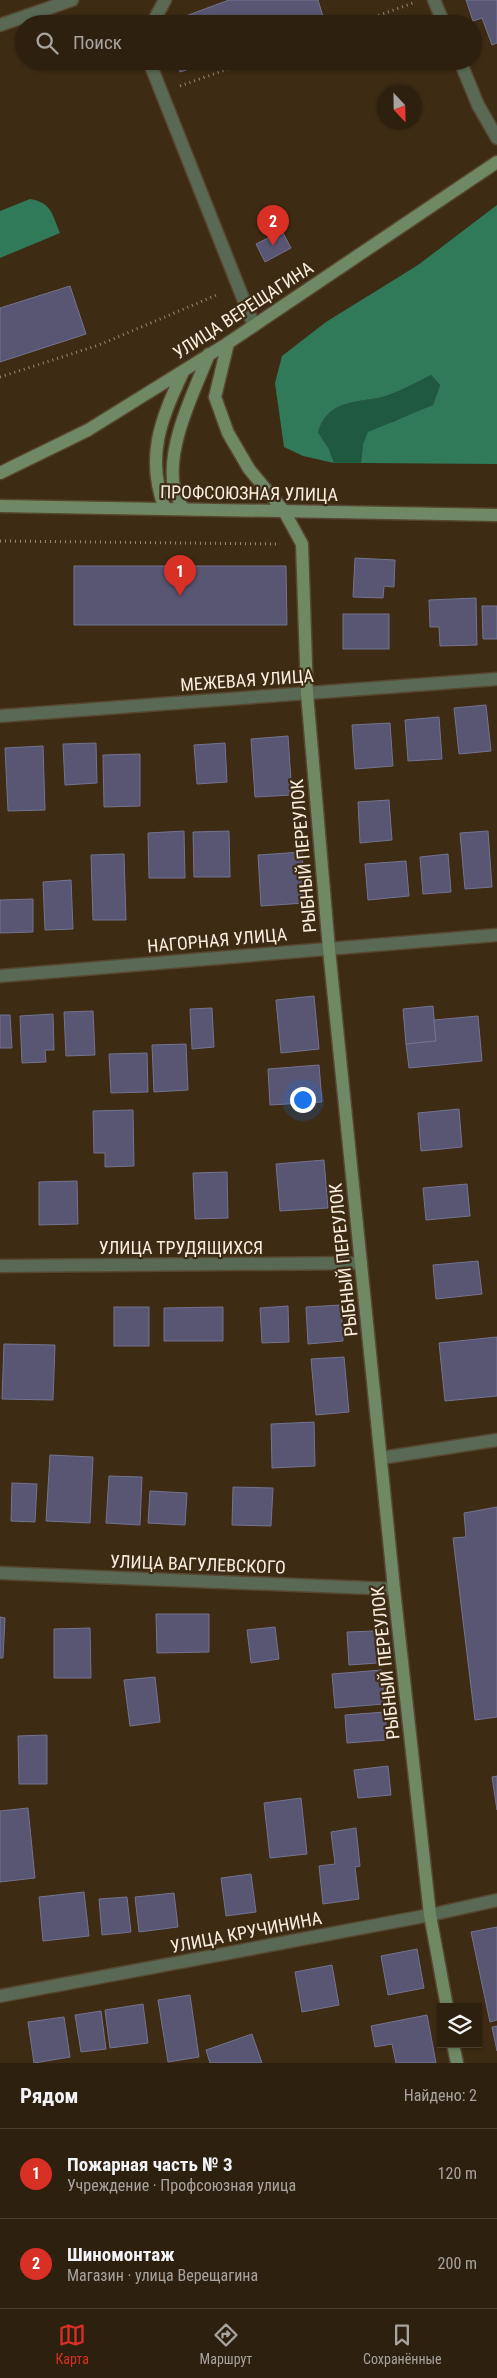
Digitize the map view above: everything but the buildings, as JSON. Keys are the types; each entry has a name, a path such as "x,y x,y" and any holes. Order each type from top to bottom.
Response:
{"street":[{"path":"29,15 72,0"},
{"path":"156,15 164,0"},
{"path":"434,0 440,15"},
{"path":"0,25 15,20"},
{"path":"152,70 254,326"},
{"path":"464,70 478,105 497,138"},
{"name":"УЛИЦА ВЕРЕЩАГИНА","path":"0,473 88,430 183,372 497,162"},
{"name":"РЫБНЫЙ ПЕРЕУЛОК","path":"228,343 215,397 228,433 249,469 284,511 302,544 306,693 329,949 394,1589 430,1915 446,2003"},
{"path":"183,509 174,489 173,467 182,420 209,354"},
{"path":"165,508 158,491 155,474 157,438 166,407 183,372"},
{"name":"ПРОФСОЮЗНАЯ УЛИЦА","path":"0,506 497,515"},
{"name":"МЕЖЕВАЯ УЛИЦА","path":"0,716 497,680"},
{"name":"НАГОРНАЯ УЛИЦА","path":"0,976 497,935"},
{"name":"УЛИЦА ТРУДЯЩИХСЯ","path":"0,1266 361,1263"},
{"path":"381,1458 497,1440"},
{"name":"УЛИЦА ВАГУЛЕВСКОГО","path":"0,1573 394,1589"},
{"name":"УЛИЦА КРУЧИНИНА","path":"0,1996 430,1915 497,1900"},
{"path":"454,2048 457,2063"}],"path":[{"path":"380,15 421,0"},
{"path":"161,93 225,70"},
{"path":"0,377 99,346 238,286"},
{"path":"0,541 302,544"}],"green space":[{"path":"30,199 43,203 50,210 60,233 0,258 0,211"},
{"path":"497,205 497,464 361,463 363,444 368,432 433,405 440,385 431,375 389,395 348,403 330,412 323,420 318,432 329,449 334,463 303,456 284,447 275,383 282,356 326,322 418,265"},
{"path":"431,375 440,385 433,405 409,417 393,421 363,444 361,463 334,463 329,449 318,432 323,420 330,412 347,403 395,393"}],"place":[{"name":"Шиномонтаж","path":"273,246"},
{"name":"Пожарная часть № 3","path":"180,596"}]}
